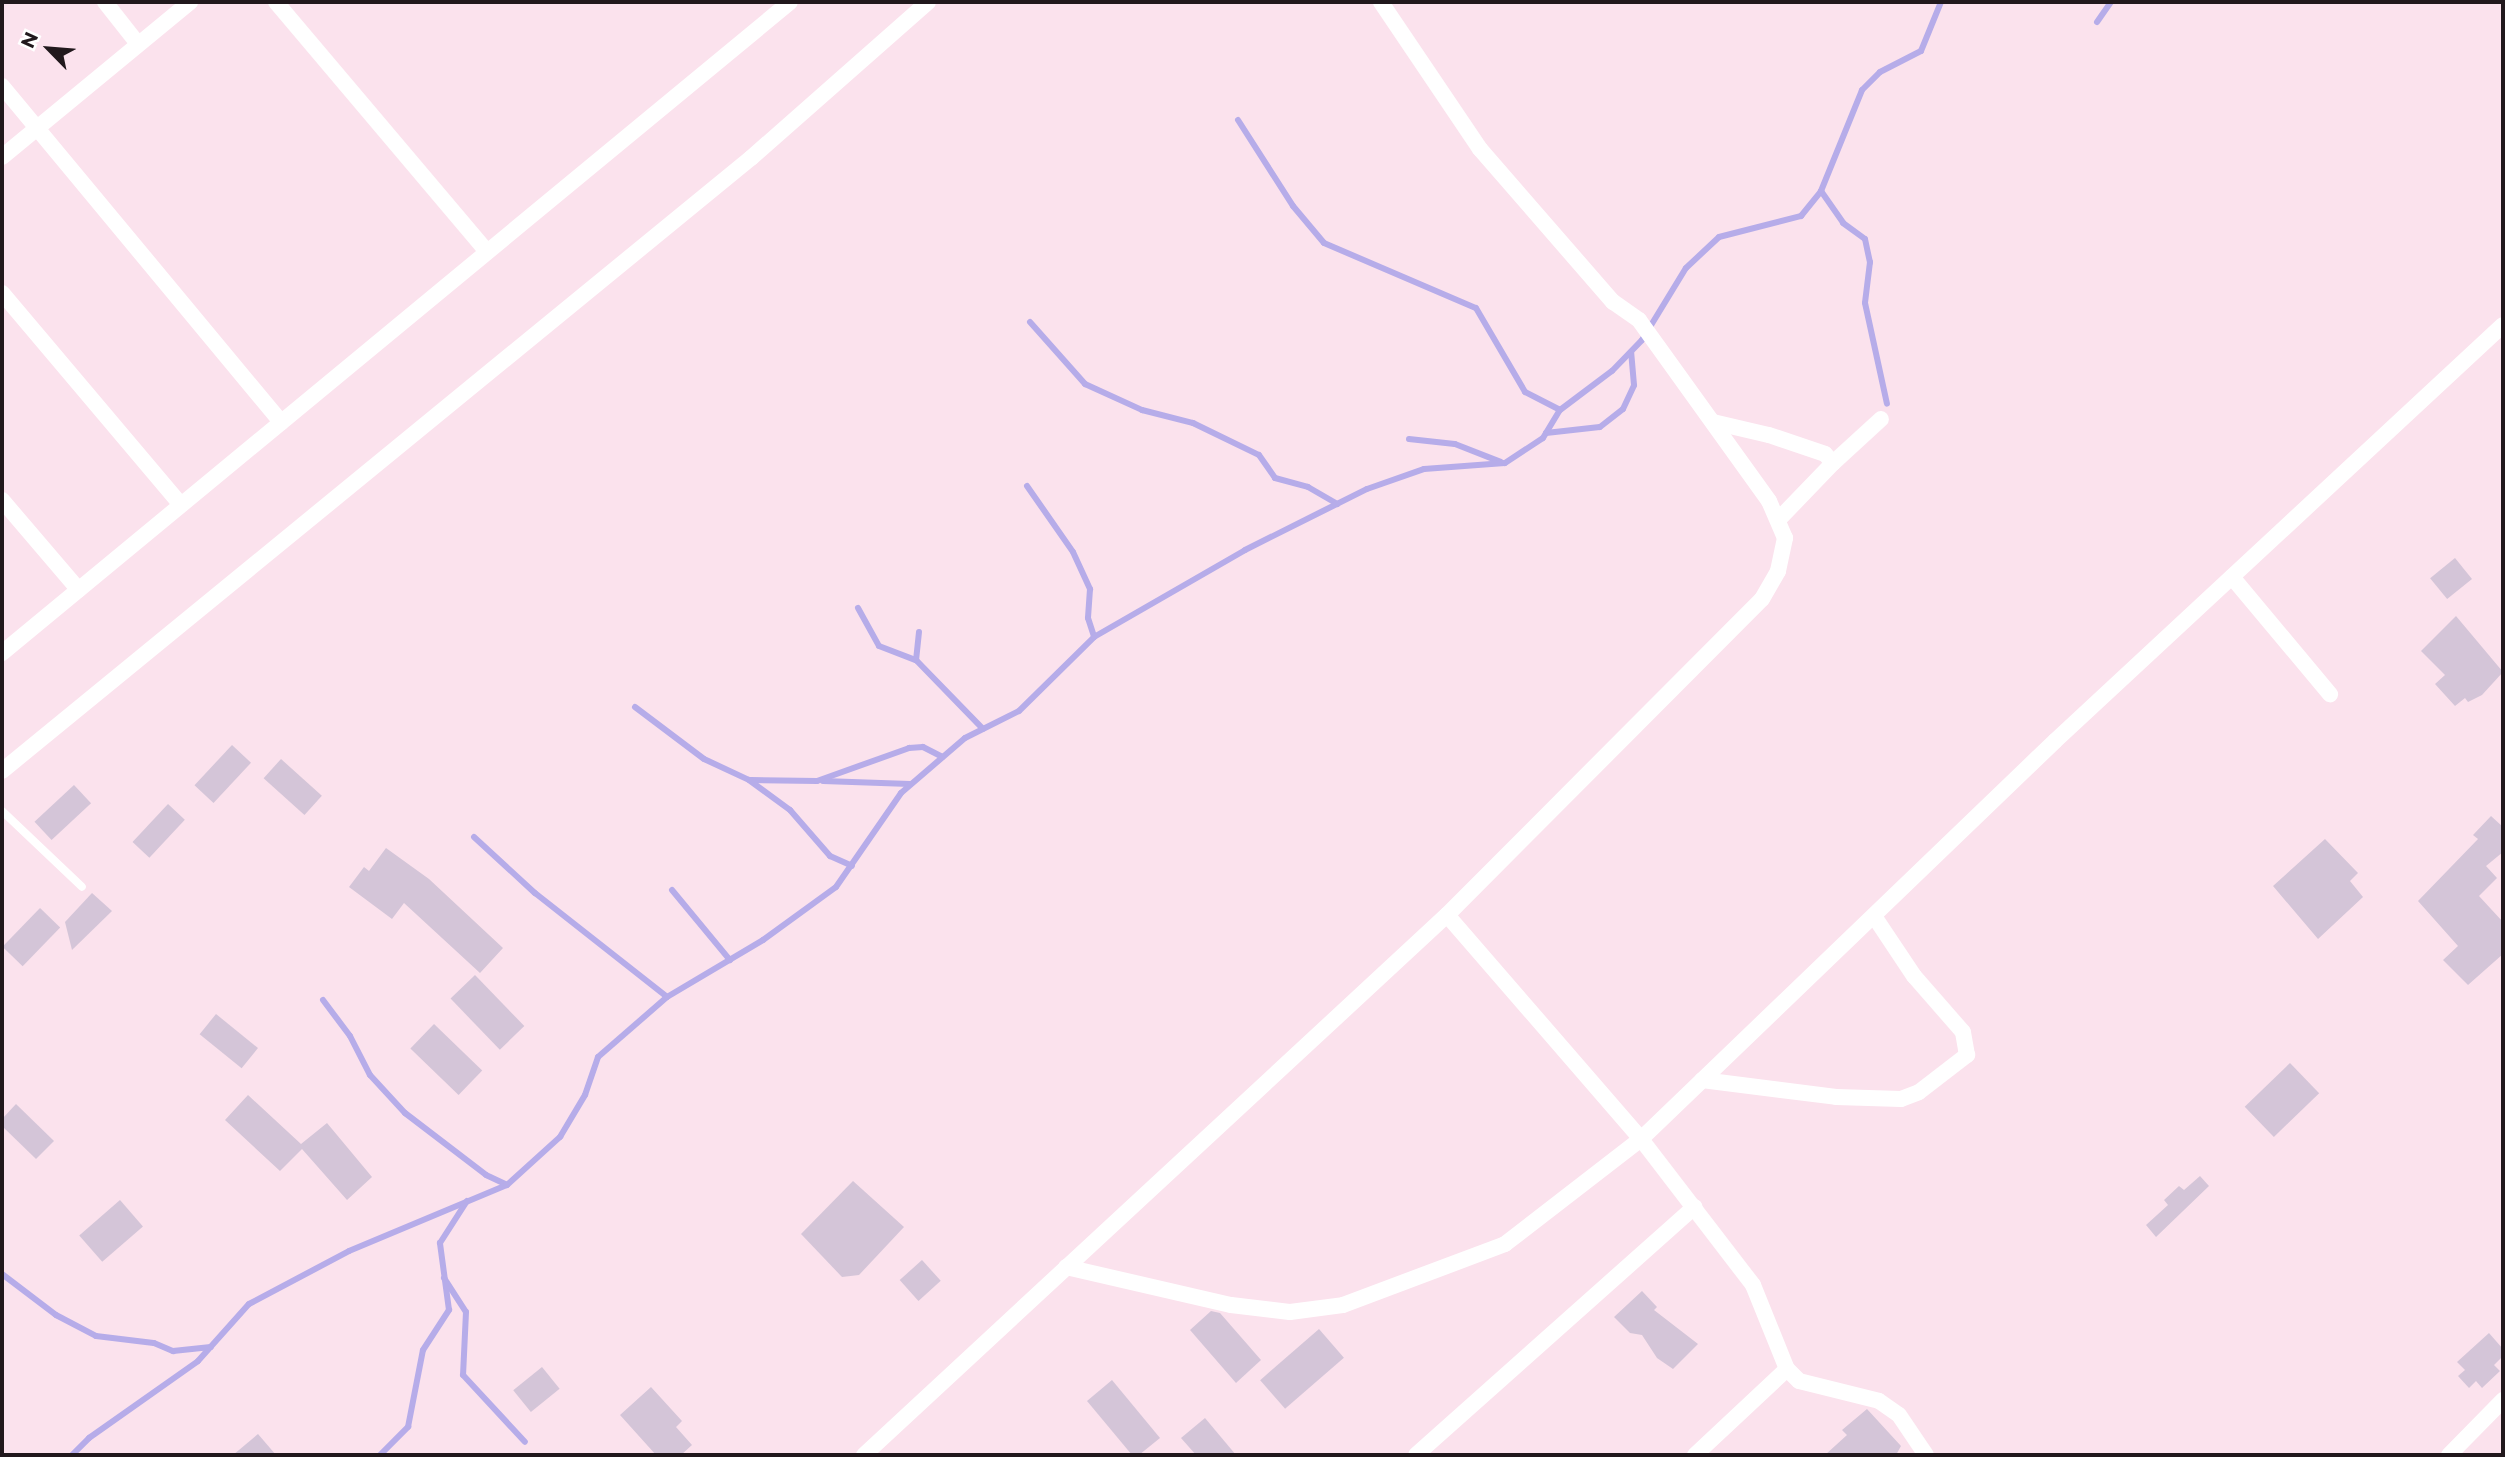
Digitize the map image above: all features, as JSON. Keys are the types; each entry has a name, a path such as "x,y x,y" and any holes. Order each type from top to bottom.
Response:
{"street":[{"path":"105,2 138,44"},
{"path":"2,157 190,2"},
{"path":"276,2 487,251"},
{"path":"2,653 790,2"},
{"path":"2,771 751,158 928,2"},
{"path":"864,1455 1447,915 1762,599 1784,553 1780,518 1654,340 1639,320 1613,302 1480,149 1381,2"},
{"path":"2,86 281,422"},
{"path":"2,293 181,505"},
{"path":"1066,1267 1231,1306 1290,1312 1343,1305 1505,1244 1642,1139 2232,577 2503,324"},
{"path":"1780,518 1833,463 1881,419"},
{"path":"1713,422 1825,454 1833,463"},
{"path":"2,500 79,590"},
{"path":"2232,577 2330,694"},
{"path":"1447,915 1642,1139 1753,1285 1787,1369 1799,1381 1879,1401 1899,1415 1926,1455"},
{"path":"1702,1080 1836,1097 1901,1099 1919,1093 1968,1055 1963,1032 1914,976 1874,916"},
{"path":"1416,1455 1694,1207"},
{"path":"1695,1455 1787,1369"},
{"path":"2449,1455 2503,1400"}],"lane":[{"path":"2,811 82,887"}],"building":[{"path":"2455,558 2472,579 2447,599 2430,578"},
{"path":"2456,616 2503,672 2482,695 2468,702 2465,698 2455,706 2435,684 2445,675 2421,651"},
{"path":"232,745 251,763 214,803 194,785"},
{"path":"281,759 322,796 304,815 264,778"},
{"path":"74,785 91,803 52,840 35,822"},
{"path":"168,804 185,820 149,858 133,842"},
{"path":"2491,816 2503,827 2503,852 2486,866 2497,878 2479,896 2503,922 2503,954 2468,985 2443,960 2458,946 2418,901 2478,839 2473,835"},
{"path":"2325,839 2358,873 2350,881 2363,897 2318,939 2273,886"},
{"path":"386,848 429,879 503,948 480,973 404,903 392,919 349,887 364,867 369,871"},
{"path":"92,893 112,911 72,950 65,922"},
{"path":"40,908 60,927 23,966 2,947"},
{"path":"475,975 524,1026 500,1050 451,999"},
{"path":"216,1014 258,1048 242,1068 200,1034"},
{"path":"434,1024 482,1071 459,1095 410,1048"},
{"path":"2290,1063 2319,1093 2274,1137 2245,1107"},
{"path":"248,1095 301,1144 327,1123 372,1177 347,1200 302,1149 280,1171 225,1120"},
{"path":"16,1104 54,1141 36,1159 2,1126 2,1119"},
{"path":"2200,1176 2209,1186 2156,1237 2146,1225 2168,1205 2164,1200 2179,1186 2184,1190"},
{"path":"853,1181 904,1227 859,1275 842,1277 801,1234"},
{"path":"120,1200 143,1226 102,1262 79,1235"},
{"path":"922,1260 941,1281 918,1301 900,1280"},
{"path":"1642,1291 1657,1307 1654,1310 1698,1344 1673,1369 1657,1358 1642,1335 1630,1333 1614,1317"},
{"path":"1211,1311 1220,1313 1261,1360 1236,1383 1190,1330"},
{"path":"1319,1329 1344,1358 1285,1409 1260,1380"},
{"path":"2489,1333 2503,1349 2503,1356 2494,1365 2500,1371 2482,1388 2476,1381 2469,1388 2458,1376 2465,1370 2457,1362"},
{"path":"542,1367 560,1389 531,1412 513,1390"},
{"path":"1112,1380 1160,1438 1139,1455 1132,1455 1087,1401"},
{"path":"651,1387 682,1421 676,1427 692,1445 681,1455 656,1455 620,1415"},
{"path":"1867,1409 1901,1446 1896,1455 1825,1455 1847,1435 1842,1430"},
{"path":"1205,1418 1236,1455 1196,1455 1181,1438"},
{"path":"258,1434 276,1455 233,1455"}],"waterway":[{"path":"72,1455 89,1438 198,1361 249,1304 349,1251 507,1185 560,1137 585,1095 598,1057 667,997 763,940 836,887 901,793 965,738 1019,711 1094,637 1245,550 1367,489 1424,469 1505,463 1543,438 1560,410 1612,371 1642,340 1686,268 1719,237 1801,216 1821,191 1862,90 1880,72 1921,51 1941,2"},
{"path":"2097,22 2111,2"},
{"path":"1238,120 1293,206 1324,243 1476,308 1525,392 1560,410"},
{"path":"1821,191 1843,223 1865,239 1870,262 1865,303 1887,404"},
{"path":"1030,322 1085,384 1142,410 1193,423 1259,455 1275,478 1308,487 1337,504"},
{"path":"1546,433 1600,427 1623,409 1634,385 1631,352"},
{"path":"1409,439 1455,444 1501,462"},
{"path":"1027,486 1073,552 1090,589 1088,618 1094,637"},
{"path":"858,608 879,646 916,660"},
{"path":"919,632 916,660 983,729"},
{"path":"635,707 704,759 749,780 790,810 830,856 852,866"},
{"path":"751,780 817,781 909,748 923,747 943,757"},
{"path":"823,781 910,784"},
{"path":"474,837 535,893 667,997"},
{"path":"672,890 730,960"},
{"path":"323,1000 350,1036 370,1075 405,1113 486,1175 507,1185"},
{"path":"380,1455 408,1427 423,1350 449,1310 440,1243 467,1201"},
{"path":"2,1274 56,1315 96,1336 154,1343 173,1351 211,1347"},
{"path":"444,1278 466,1312 463,1375 525,1442"}]}
